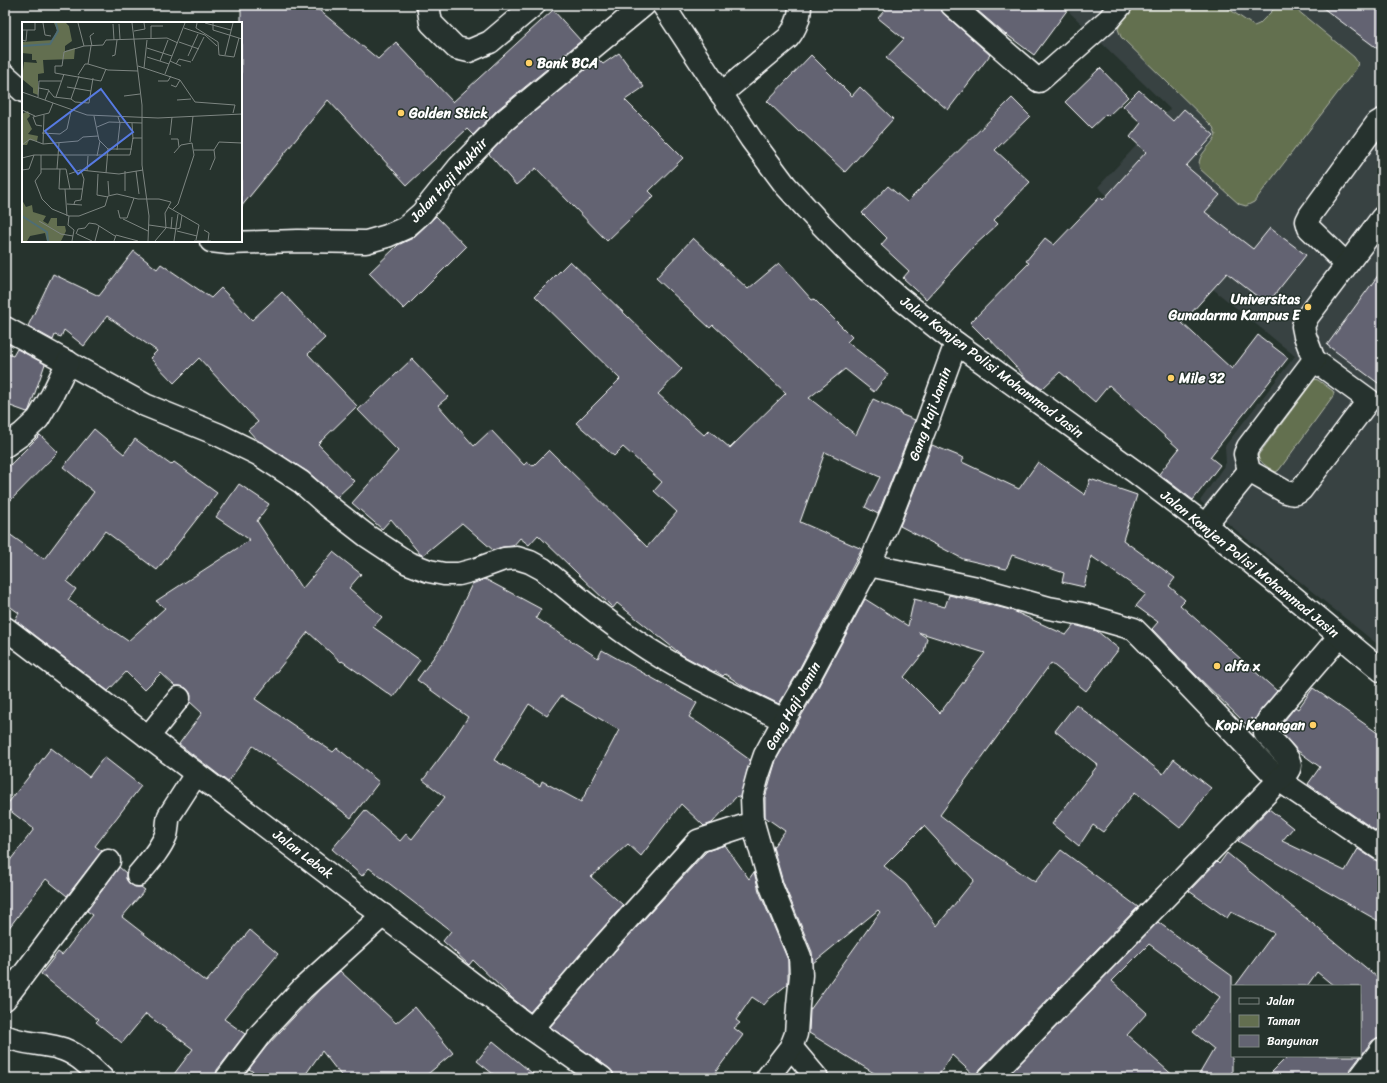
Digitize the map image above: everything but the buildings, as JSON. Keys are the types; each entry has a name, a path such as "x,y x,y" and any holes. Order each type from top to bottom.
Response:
{"street":[{"path":"428,5 431,23 456,48 470,52 490,42 534,5"},
{"name":"Jalan Haji Mukhir","path":"220,242 366,242 387,236 405,228 422,213 459,167 505,120 644,5"},
{"name":"Jalan Komjen Polisi Mohammad Jasin","path":"663,5 751,139 786,186 856,260 897,296 956,343 1205,525 1280,585 1382,672"},
{"path":"721,94 788,38 794,30 800,16 800,5"},
{"path":"952,5 1039,81 1109,19 1121,5"},
{"path":"5,75 22,90"},
{"path":"1343,269 1344,264 1342,260 1309,228 1307,221 1377,123 1382,120"},
{"path":"1314,360 1245,451 1249,471 1286,492 1296,494 1375,405 1314,360 1305,336 1304,326 1308,316 1382,218"},
{"path":"5,328 146,405 217,434 258,454 301,482 327,505 367,536 408,563 429,571 444,574 459,574 474,570 504,558 517,558 530,562 543,569 625,634 661,657 695,676 784,720"},
{"name":"Gang Haji Jamin","path":"767,1078 791,1047 796,1034 801,975 800,957 771,886 753,823 752,797 765,755 807,681 869,565 892,513 928,423 956,343"},
{"path":"5,446 22,434 38,419 52,395 68,362"},
{"path":"1205,525 1249,471"},
{"path":"869,565 977,588 1049,608 1082,614 1134,629 1279,780 1382,850"},
{"name":"Jalan Lebak","path":"5,628 532,1029 602,1078"},
{"path":"989,1078 1288,770 1290,762 1265,733 1265,727 1269,719 1340,636"},
{"path":"148,737 179,698"},
{"path":"138,875 163,841 168,829 167,823 169,816 196,774"},
{"path":"532,1029 698,841 753,823"},
{"path":"5,999 109,861"},
{"path":"227,1078 261,1033 302,989 383,915"},
{"path":"5,1036 24,1042 61,1048 73,1054 92,1074"},
{"path":"791,1047 816,1078"},
{"path":"1360,1078 1382,1049"}],"shaded area":[{"name":"Universitas Gunadarma Kampus E","path":"1062,5 1382,5 1382,648 1200,501 1226,463 1225,446 1295,356 1175,258 1098,187 1170,109"}],"green space":[{"path":"1136,5 1223,5 1254,26 1259,24 1278,5 1291,5 1354,57 1358,63 1356,69 1254,202 1246,206 1239,204 1200,169 1200,159 1216,135 1213,127 1121,37 1118,29 1122,20"},
{"path":"1315,379 1333,391 1333,396 1276,472 1268,468 1261,461 1258,457 1259,454"}],"place":[{"name":"Bank BCA","path":"529,63"},
{"name":"Golden Stick","path":"401,113"},
{"name":"Universitas Gunadarma Kampus E","path":"1308,307"},
{"name":"Mile 32","path":"1171,378"},
{"name":"alfa x","path":"1217,666"},
{"name":"Kopi Kenangan","path":"1313,725"}]}
